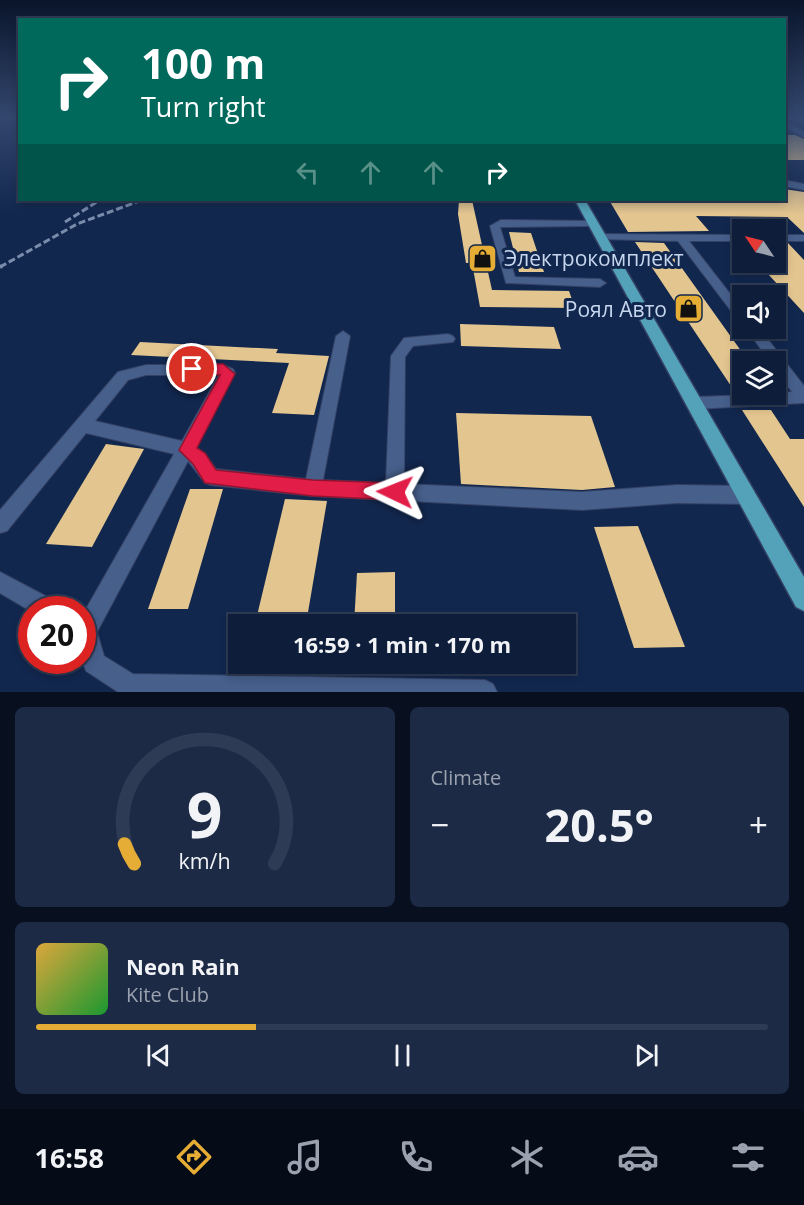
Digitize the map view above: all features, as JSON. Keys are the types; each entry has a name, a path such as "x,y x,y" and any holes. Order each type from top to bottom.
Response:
{"main road":[{"path":"580,201 696,403 804,599"}],"street":[{"path":"786,183 804,187"},
{"path":"600,283 510,280 495,226 501,223 681,237 732,238"},
{"path":"681,237 732,304"},
{"path":"786,238 804,238"},
{"path":"313,488 342,336"},
{"path":"395,492 398,356 409,341 448,339"},
{"path":"760,339 804,397"},
{"path":"0,524 123,376 136,371 223,370 228,374 96,609"},
{"path":"696,403 804,397"},
{"path":"82,425 187,450 199,459 211,477 313,488 582,501 677,494 746,495"},
{"path":"0,582 24,596"},
{"path":"96,664 130,687 484,692"}],"building":[{"path":"786,150 804,150 804,160 786,160"},
{"path":"786,189 804,192 804,233 787,217 696,216 709,231 628,232 610,201 786,201"},
{"path":"459,201 472,201 492,290 569,291 575,308 480,307 472,263 466,263 458,214"},
{"path":"509,232 531,233 544,272 519,272"},
{"path":"635,242 664,243 741,351 732,351 732,388"},
{"path":"786,243 788,243 804,260 804,313 786,293 786,285 778,285 767,273 786,273"},
{"path":"460,324 554,327 561,349 461,346"},
{"path":"140,342 278,349 276,353 329,356 314,415 272,413 289,363 131,355"},
{"path":"742,410 771,410 790,439 804,439 804,507"},
{"path":"456,413 591,416 615,487 582,490 461,484"},
{"path":"106,444 144,449 92,547 46,544"},
{"path":"190,489 223,489 188,609 148,609"},
{"path":"285,499 327,501 308,614 257,614"},
{"path":"638,526 685,647 634,648 594,527"},
{"path":"395,572 395,614 355,614 357,573"}],"railway":[{"path":"65,222 98,201"},
{"path":"2,266 0,267 77,224 139,201"}],"place":[{"name":"Электрокомплект","path":"483,258"},
{"name":"Роял Авто","path":"688,309"}],"route":[{"path":"192,369 223,370 228,374 187,450 199,459 211,477 313,488 395,492"}]}
